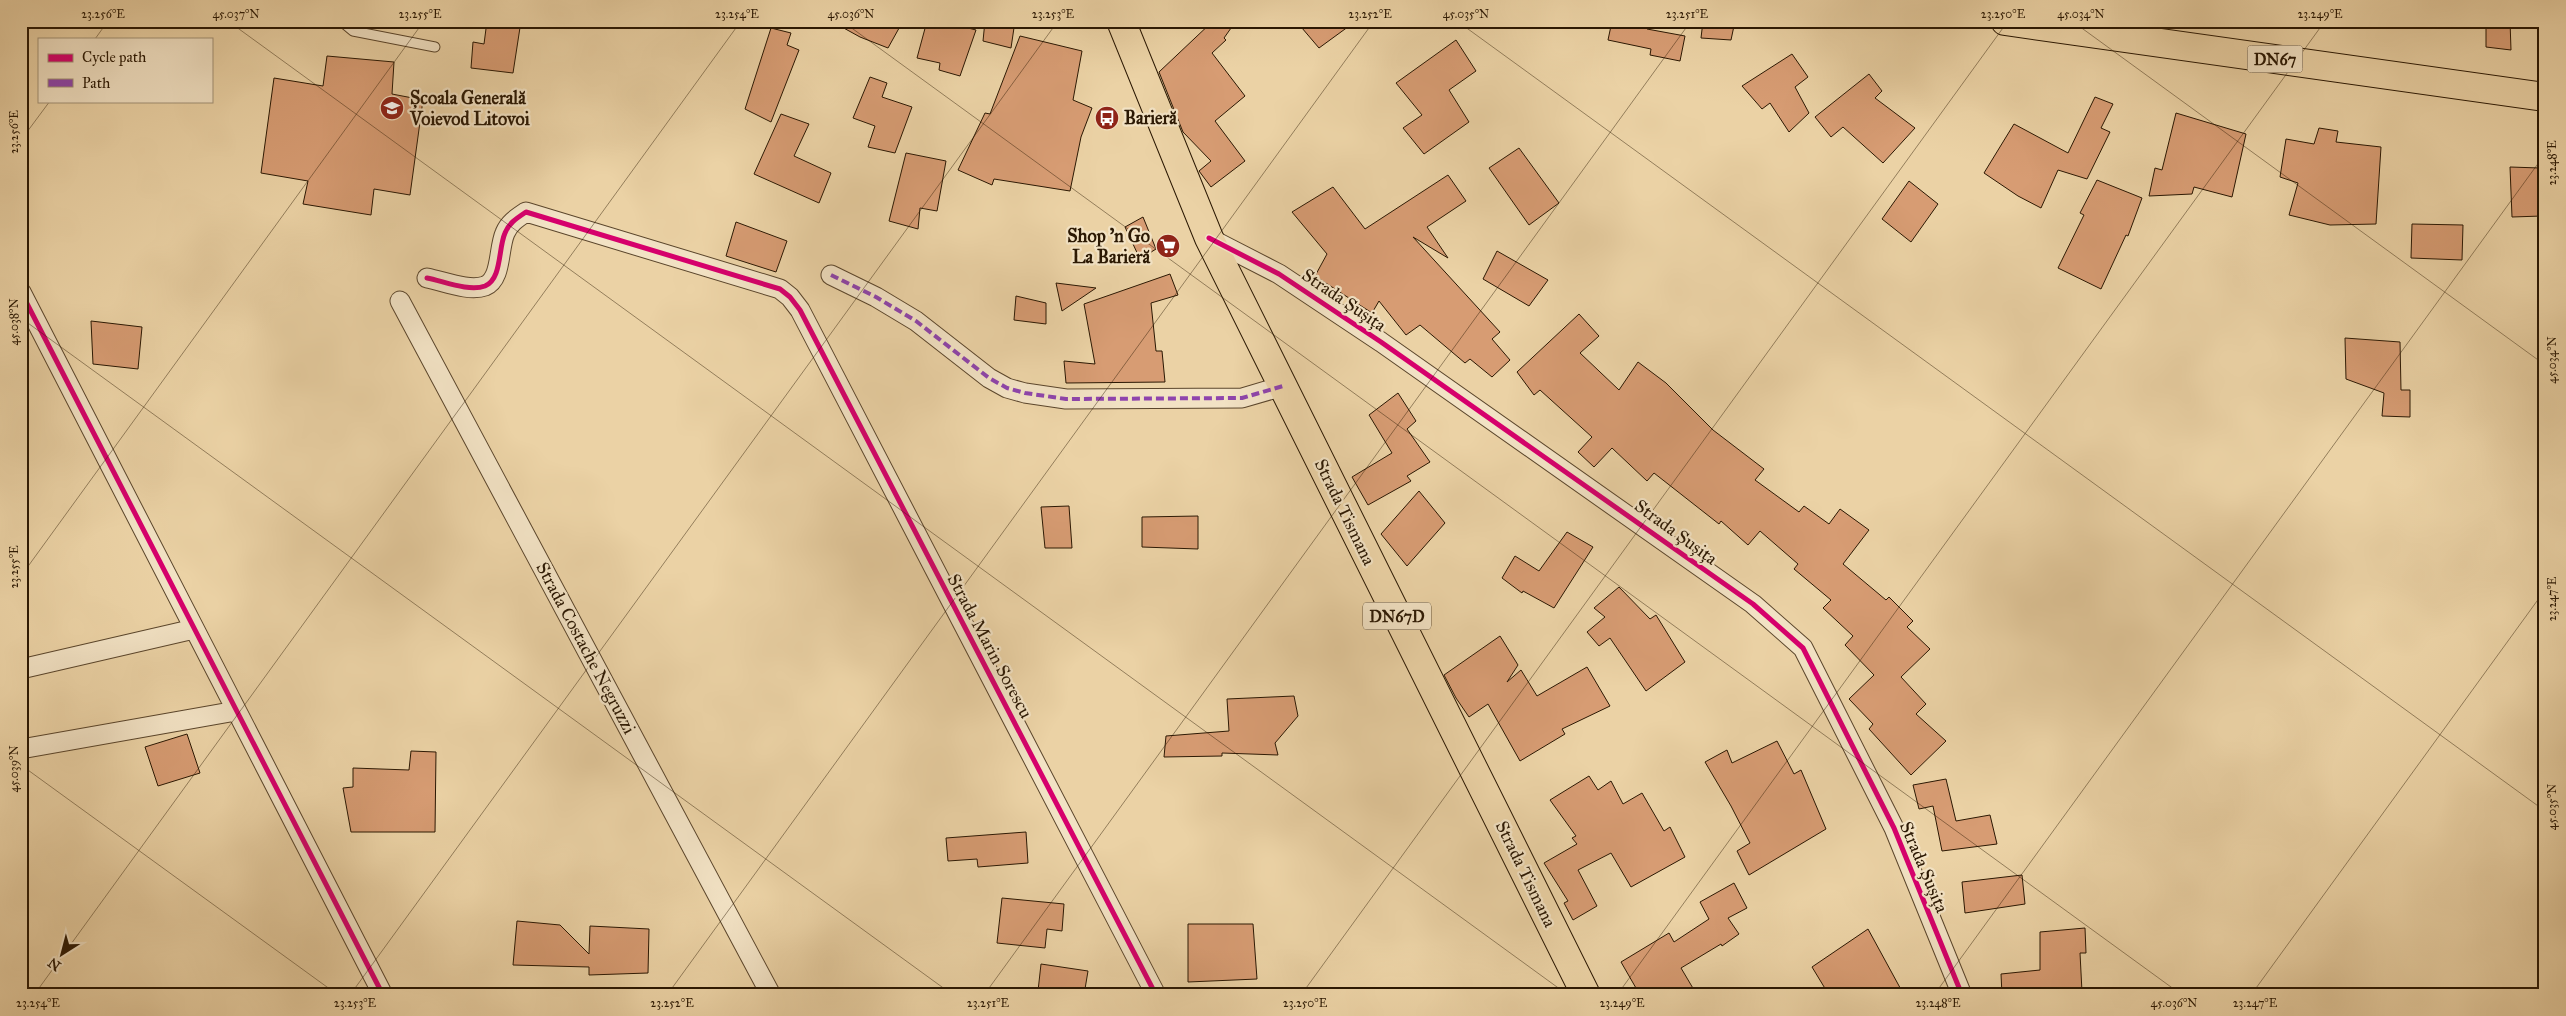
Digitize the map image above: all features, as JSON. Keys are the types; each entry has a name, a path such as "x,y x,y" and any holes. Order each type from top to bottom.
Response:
{"main road":[{"name":"Strada Tismana","path":"1121,21 1209,238 1586,995"},
{"name":"DN67","path":"2006,21 2545,97"}],"street":[{"name":"Strada Marin Sorescu","path":"428,278 471,287 484,286 494,278 505,233 513,220 526,212 780,289 790,297 800,310 1156,995"},
{"name":"Strada Șușița","path":"1209,238 1279,274 1381,342 1753,604 1803,648 1894,828 1962,995"},
{"path":"831,275 876,296 916,321 988,378 1007,388 1025,393 1066,399 1242,398 1282,386"},
{"path":"21,292 383,995"},
{"name":"Strada Costache Negruzzi","path":"400,301 771,995"},
{"path":"21,669 194,629"},
{"path":"21,749 236,711"}],"lane":[{"path":"341,21 353,31 435,47"}],"building":[{"name":"Școala Generală Voievod Litovoi","path":"487,21 521,21 513,73 471,68 473,42 484,44"},
{"path":"831,21 903,21 888,48 860,37"},
{"path":"927,21 941,21 976,30 960,76 939,70 940,63 917,58"},
{"path":"985,21 1015,21 1011,48 983,41"},
{"path":"1213,21 1236,21 1224,38 1226,40 1212,53 1245,96 1215,121 1245,161 1211,187 1199,171 1211,161 1183,132 1159,72"},
{"path":"1296,21 1356,21 1319,48"},
{"path":"1612,21 1649,21 1647,29 1685,36 1680,61 1650,55 1651,49 1608,40"},
{"path":"1703,21 1735,21 1731,40 1701,38"},
{"path":"2486,21 2510,21 2511,50 2486,47"},
{"path":"771,28 791,33 787,45 799,50 771,122 745,109"},
{"path":"1020,36 1082,51 1073,100 1092,108 1081,137 1070,191 994,179 992,185 958,170 985,113 990,114"},
{"path":"1456,40 1476,71 1449,90 1469,122 1424,154 1403,128 1422,115 1396,83"},
{"path":"1792,54 1808,77 1795,87 1809,113 1789,132 1770,103 1762,109 1742,86"},
{"path":"327,56 394,62 392,94 423,100 410,195 374,189 371,215 303,204 308,181 261,173 274,78 323,86"},
{"path":"1869,74 1882,91 1875,98 1915,128 1883,163 1843,127 1831,137 1815,117"},
{"path":"870,77 887,83 882,97 912,107 895,153 868,147 875,126 853,118"},
{"path":"2095,97 2113,104 2101,128 2110,132 2087,179 2058,170 2041,208 2018,196 1984,173 2014,124 2068,153"},
{"path":"2176,113 2246,134 2232,197 2194,187 2192,194 2149,196 2155,168 2162,170"},
{"path":"781,114 809,124 794,156 831,173 819,203 754,174"},
{"path":"2319,128 2338,131 2336,142 2381,147 2376,224 2330,225 2289,215 2298,183 2280,177 2286,139 2314,144"},
{"path":"1519,148 1559,203 1529,225 1489,168"},
{"path":"906,153 946,161 937,211 920,208 918,229 889,221"},
{"path":"2510,167 2540,168 2542,216 2512,217"},
{"path":"1448,175 1466,201 1427,227 1448,258 1413,237 1500,332 1492,339 1510,360 1492,377 1470,359 1465,363 1420,325 1406,335 1379,301 1372,313 1315,276 1327,254 1292,212 1333,187 1365,229"},
{"path":"2097,180 2142,198 2128,236 2126,235 2101,289 2058,268 2084,215 2080,213"},
{"path":"1909,181 1938,204 1911,242 1882,219"},
{"path":"1143,217 1156,249 1140,259 1125,227"},
{"path":"736,222 787,241 776,272 726,256"},
{"path":"2412,224 2463,225 2462,260 2411,258"},
{"path":"1497,251 1548,280 1529,306 1483,279"},
{"path":"1170,274 1178,295 1151,303 1156,351 1162,351 1165,382 1066,383 1064,361 1095,364 1084,304"},
{"path":"1056,283 1096,288 1062,311"},
{"path":"1016,296 1046,303 1046,324 1014,320"},
{"path":"1579,314 1599,336 1580,353 1619,390 1638,362 1666,383 1713,430 1764,469 1755,480 1799,512 1804,506 1829,524 1840,509 1869,530 1843,564 1886,600 1889,597 1913,621 1907,627 1930,649 1901,677 1926,704 1916,714 1946,741 1911,775 1869,729 1873,724 1849,699 1874,675 1845,645 1853,636 1823,608 1831,600 1794,569 1798,564 1760,531 1748,545 1721,521 1719,524 1654,473 1647,481 1612,448 1594,467 1578,452 1592,437 1540,390 1534,395 1517,372"},
{"path":"91,321 142,327 138,369 93,364"},
{"path":"2345,338 2400,342 2401,390 2410,390 2410,417 2382,416 2384,393 2346,379"},
{"path":"1398,393 1416,421 1407,429 1430,462 1407,476 1411,481 1368,505 1352,477 1392,453 1369,415"},
{"path":"1419,491 1445,523 1407,566 1381,534"},
{"path":"1069,506 1072,548 1045,548 1041,507"},
{"path":"1198,516 1198,549 1142,547 1142,517"},
{"path":"1567,532 1593,547 1554,608 1523,591 1522,593 1502,578 1515,556 1539,571"},
{"path":"1619,587 1650,619 1656,615 1685,662 1646,691 1610,638 1599,646 1587,632 1605,617 1594,608"},
{"path":"1500,636 1518,665 1507,682 1521,670 1537,696 1587,667 1610,706 1562,729 1565,734 1520,761 1488,704 1469,717 1444,675"},
{"path":"1294,696 1298,716 1275,743 1278,755 1222,753 1222,756 1164,757 1166,736 1229,731 1227,699"},
{"path":"187,734 200,773 158,786 145,747"},
{"path":"1777,741 1794,774 1801,770 1826,829 1749,875 1737,851 1750,843 1705,762 1727,750 1732,763"},
{"path":"411,751 436,752 435,832 351,832 343,788 353,787 353,768 409,770"},
{"path":"1589,776 1598,790 1611,781 1623,804 1642,793 1664,831 1670,827 1685,857 1631,887 1611,853 1578,870 1597,906 1573,920 1564,903 1568,901 1544,863 1577,844 1572,838 1576,836 1550,800"},
{"path":"1946,779 1956,821 1990,815 1997,844 1942,851 1933,806 1919,809 1913,785"},
{"path":"1026,832 1028,863 978,867 977,859 948,861 946,838"},
{"path":"2022,875 2025,904 1965,913 1962,882"},
{"path":"1734,883 1747,908 1728,918 1739,934 1722,946 1721,944 1681,968 1697,995 1640,995 1621,962 1669,933 1674,942 1709,919 1700,902"},
{"path":"1002,898 1064,904 1062,931 1047,929 1045,948 997,943"},
{"path":"517,921 560,925 589,954 590,926 649,929 648,973 589,975 589,967 513,965"},
{"path":"1188,924 1253,924 1257,979 1188,982"},
{"path":"2085,928 2086,953 2080,953 2082,992 2002,995 2001,974 2040,970 2040,932"},
{"path":"1868,929 1904,995 1829,995 1812,967"},
{"path":"1041,964 1088,971 1084,995 1038,991"}],"marked path":[{"path":"831,275 876,297 916,321 989,378 1007,388 1025,393 1066,399 1242,398 1283,386"}],"cycle path":[{"path":"427,278 471,288 485,286 494,277 497,270 507,229 526,212 780,289 790,297 800,310 1156,995"},
{"path":"1209,238 1279,274 1381,342 1753,604 1803,648 1894,828 1962,995"},
{"path":"21,292 383,995"}],"place":[{"name":"Școala Generală Voievod Litovoi","path":"392,108"},
{"name":"Barieră","path":"1107,118"},
{"name":"Shop 'n Go La Barieră","path":"1168,246"}]}
